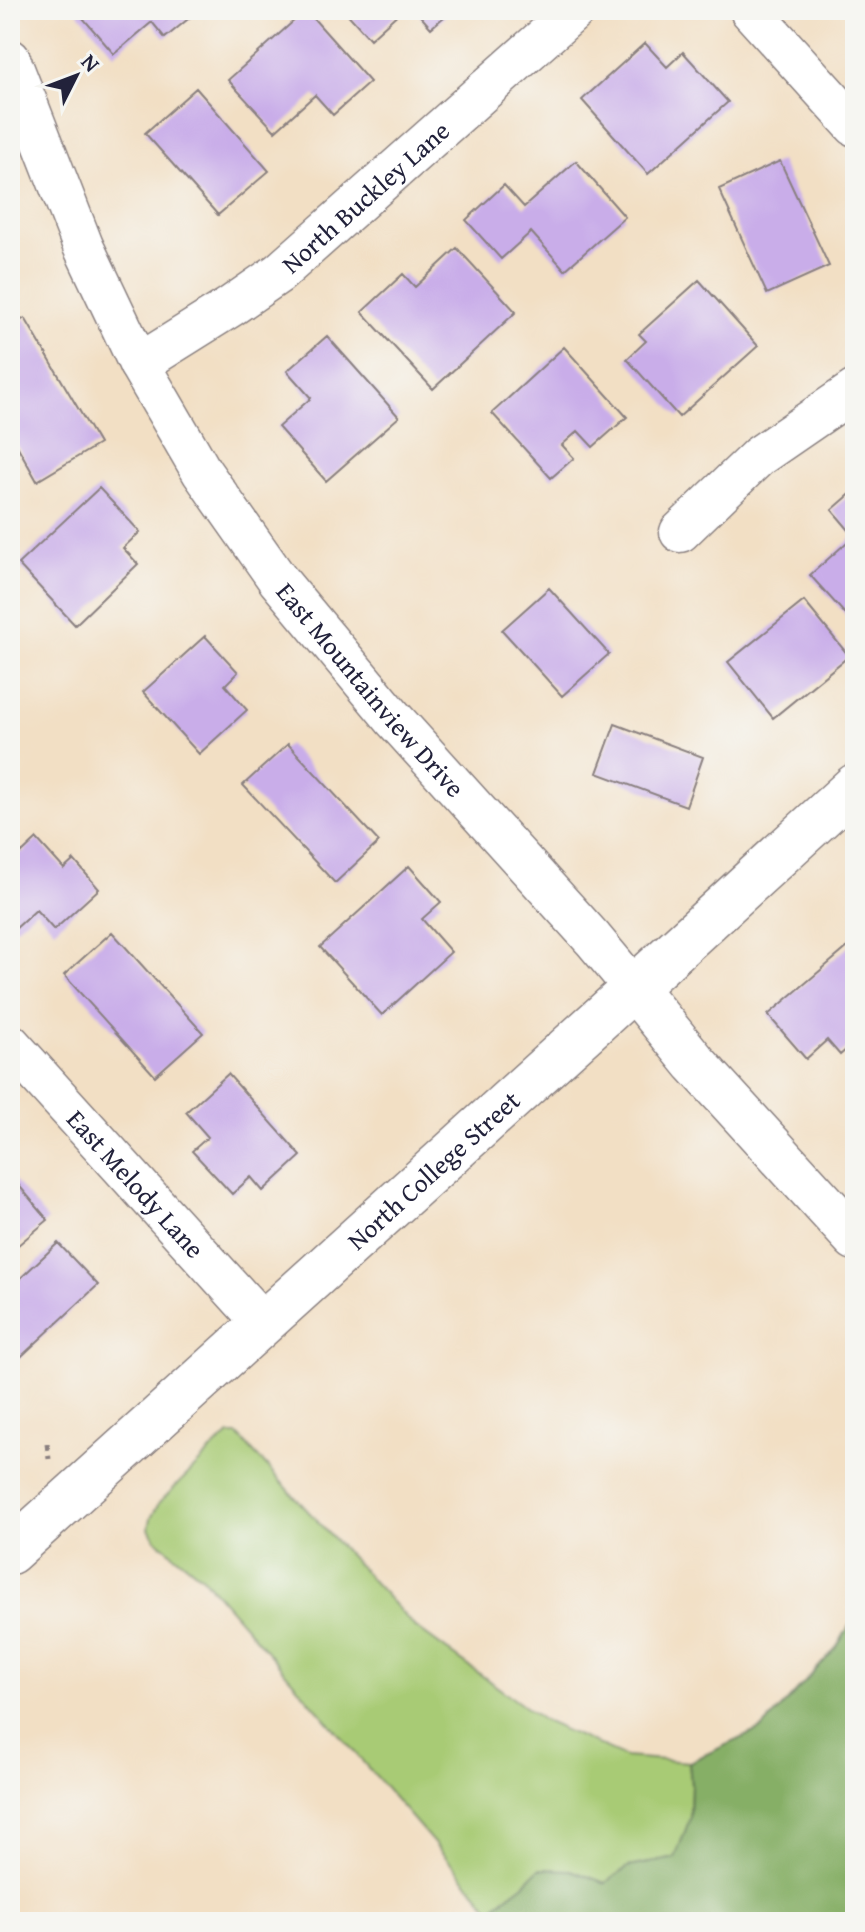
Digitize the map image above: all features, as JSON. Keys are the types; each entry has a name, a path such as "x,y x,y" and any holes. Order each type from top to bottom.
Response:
{"main road":[{"name":"North College Street","path":"10,1552 855,786"},
{"name":"East Mountainview Drive","path":"634,988 695,1063 855,1238"}],"street":[{"name":"North Buckley Lane","path":"139,364 279,273 575,10"},
{"path":"750,10 855,126"},
{"name":"East Mountainview Drive","path":"10,59 83,246 139,364 202,472 278,580 393,718 634,988"},
{"path":"680,532 759,456 855,390"},
{"name":"East Melody Lane","path":"10,1044 262,1322"}],"green space":[{"path":"230,1435 238,1435 414,1626 544,1721 625,1757 689,1762 690,1819 675,1858 628,1867 605,1883 571,1870 539,1869 491,1909 203,1578 155,1539 149,1528 159,1503"},
{"path":"855,1616 855,1922 503,1922 491,1909 539,1869 571,1870 605,1883 628,1867 675,1858 690,1818 689,1762 763,1728 837,1647"}],"building":[{"path":"76,10 199,10 165,38 152,22 114,54"},
{"path":"306,10 370,82 333,115 315,95 275,131 228,80"},
{"path":"344,10 402,10 370,39"},
{"path":"415,10 452,10 431,28"},
{"path":"645,43 667,67 683,52 728,102 648,174 582,100"},
{"path":"196,88 269,171 218,215 145,133"},
{"path":"576,161 625,217 565,270 531,232 501,259 466,220 504,185 524,207"},
{"path":"780,161 829,266 767,294 719,189"},
{"path":"457,248 516,312 433,389 362,312 403,274 415,287"},
{"path":"699,280 758,346 679,417 627,359 646,341 639,334"},
{"path":"25,318 99,444 37,481 10,433 10,326"},
{"path":"327,336 399,417 326,481 278,427 311,398 287,371"},
{"path":"564,347 627,417 593,447 578,431 562,445 574,458 551,478 492,413"},
{"path":"99,488 140,532 123,548 138,564 75,625 18,564"},
{"path":"855,490 855,625 810,575 854,536 832,510"},
{"path":"549,588 609,654 562,696 502,630"},
{"path":"804,601 849,656 773,718 728,662"},
{"path":"205,636 238,672 225,685 247,710 199,754 143,692"},
{"path":"615,724 703,757 686,806 597,773"},
{"path":"288,744 379,842 335,883 243,785"},
{"path":"37,839 64,869 74,860 99,889 54,930 36,910 15,929 10,924 10,841 22,853"},
{"path":"409,866 441,902 422,919 451,952 382,1015 320,947"},
{"path":"112,932 203,1033 155,1076 64,975"},
{"path":"855,941 855,1042 840,1055 827,1040 806,1059 768,1015"},
{"path":"228,1074 301,1156 263,1191 251,1177 232,1194 192,1151 208,1137 186,1112"},
{"path":"10,1175 48,1220 11,1251 10,1249"},
{"path":"58,1243 98,1285 10,1367 10,1288"}]}
